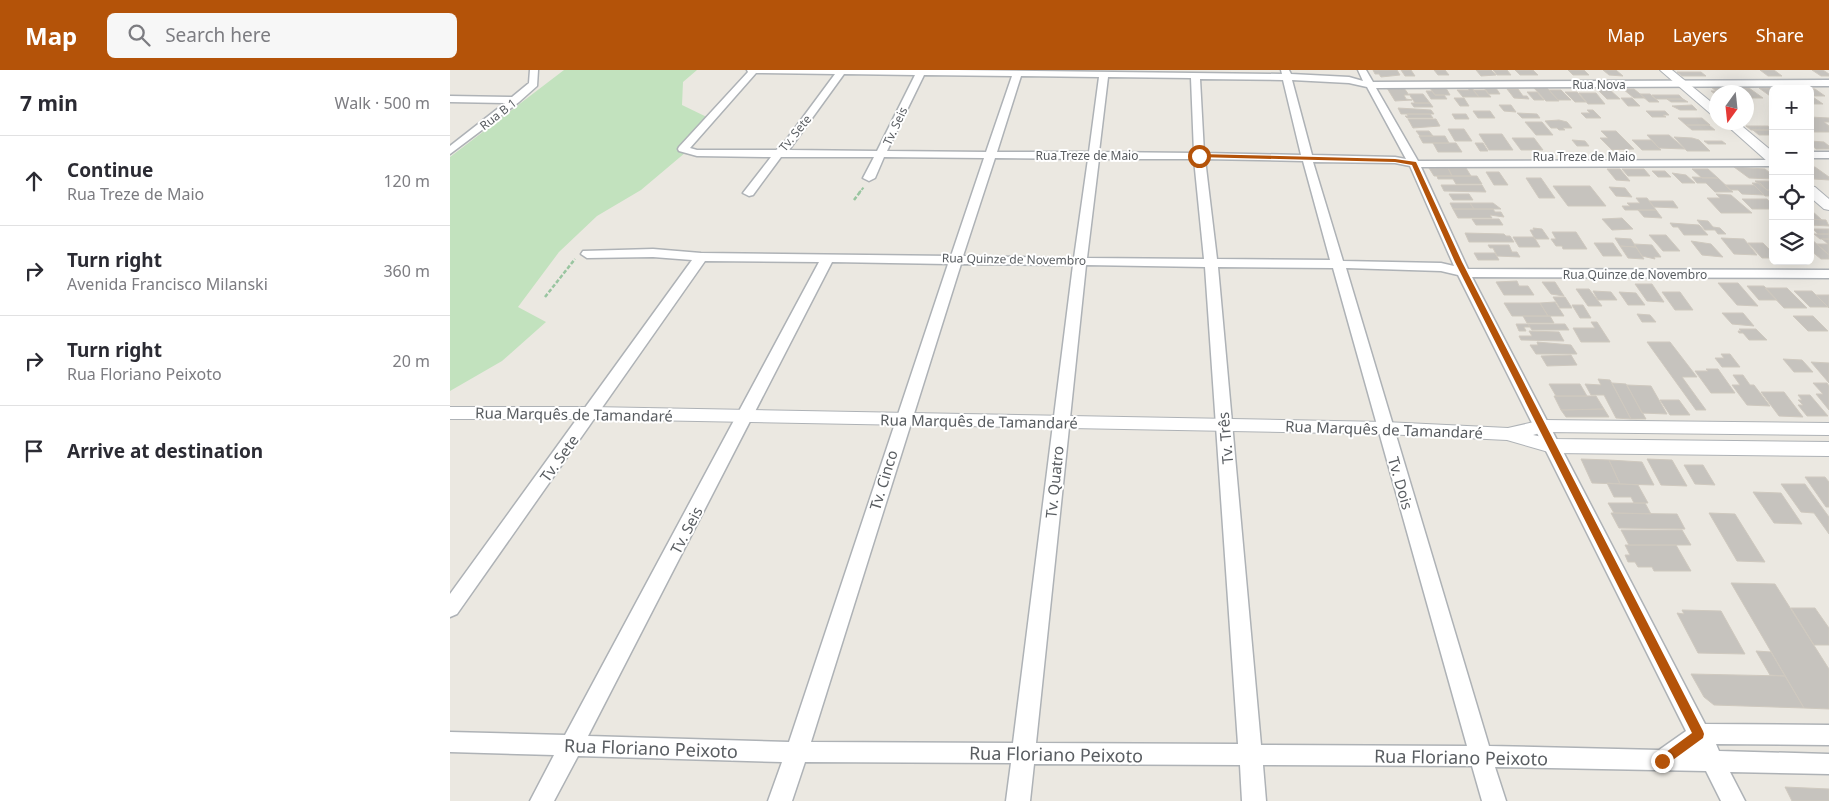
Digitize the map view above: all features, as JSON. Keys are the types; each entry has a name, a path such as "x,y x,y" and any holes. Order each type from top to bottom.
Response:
{"street":[{"name":"Rua B 1","path":"450,151 534,84 534,70"},
{"path":"1665,70 1709,106"},
{"name":"Rua Nova","path":"752,71 1195,76 1286,74 1364,79 1829,83"},
{"name":"Rua Treze de Maio","path":"752,71 682,149 697,153 1199,156 1407,160 1769,158"},
{"name":"Tv. Sete","path":"749,193 778,154 785,149 841,72"},
{"name":"Tv. Seis","path":"869,178 883,154 920,73"},
{"name":"Tv. Cinco","path":"780,801 902,419 1017,74"},
{"name":"Tv. Dois","path":"1286,74 1307,158 1494,801"},
{"name":"Tv. Quatro","path":"1018,801 1080,260 1104,75"},
{"name":"Tv. Três","path":"1195,76 1199,156 1211,261 1254,801"},
{"name":"Rua Nova","path":"1679,81 1829,78"},
{"path":"1364,79 1733,801"},
{"path":"450,99 516,100"},
{"path":"1739,130 1769,155"},
{"path":"450,139 466,139"},
{"path":"1814,155 1829,155"},
{"path":"1814,163 1829,163"},
{"path":"1814,193 1829,206"},
{"name":"Rua Quinze de Novembro","path":"587,254 653,253 701,257 1211,261 1462,268 1829,274"},
{"name":"Tv. Sete","path":"450,609 592,413 701,257"},
{"name":"Tv. Seis","path":"542,801 828,257"},
{"name":"Rua Quinze de Novembro","path":"1462,268 1829,263"},
{"name":"Rua Marquês de Tamandaré","path":"450,413 592,413 1061,424 1385,428 1507,434 1552,446 1829,449"},
{"name":"Rua Marquês de Tamandaré","path":"1507,434 1543,426 1829,429"},
{"path":"1662,761 1699,734 1829,736"},
{"name":"Rua Floriano Peixoto","path":"450,742 797,752 1481,756 1713,763 1829,764"}],"path":[{"path":"544,297 568,266 574,260 587,254"}],"green space":[{"path":"564,70 697,70 683,82 682,105 715,121 692,147 641,190 597,216 559,252 518,307 546,322 502,361 450,391 450,157"}],"building":[{"path":"1373,70 1397,70 1400,75 1381,77 1379,74 1375,74"},
{"path":"1401,70 1411,70 1415,76 1405,76"},
{"path":"1434,70 1445,70 1449,75 1438,75"},
{"path":"1476,70 1491,70 1496,75 1481,76"},
{"path":"1493,70 1507,70 1511,75 1497,75"},
{"path":"1515,70 1533,70 1538,75 1520,75"},
{"path":"1568,70 1584,70 1589,75 1573,75"},
{"path":"1603,70 1616,70 1623,76 1609,75"},
{"path":"1760,70 1774,70 1782,76 1768,76"},
{"path":"1812,70 1823,70 1829,76 1821,76"},
{"path":"1677,72 1701,72 1706,76 1682,76"},
{"path":"1387,88 1404,88 1409,95 1404,95 1406,99 1412,100 1395,101"},
{"path":"1430,88 1446,88 1450,95 1435,95"},
{"path":"1468,88 1472,88 1479,97 1463,97 1457,90 1469,90"},
{"path":"1484,88 1496,88 1500,94 1489,94"},
{"path":"1534,88 1547,88 1559,101 1546,101"},
{"path":"1759,88 1769,88 1769,95"},
{"path":"1507,89 1518,89 1523,96 1527,96 1529,99 1514,98"},
{"path":"1597,89 1609,89 1620,99 1607,99"},
{"path":"1623,89 1634,89 1645,98 1634,98"},
{"path":"1814,89 1815,89 1825,96 1814,96"},
{"path":"1473,90 1485,90 1491,97 1479,97"},
{"path":"1549,90 1561,90 1571,100 1558,100"},
{"path":"1426,91 1432,91 1435,95 1444,95 1447,99 1431,99"},
{"path":"1527,92 1537,92 1544,100 1534,100"},
{"path":"1565,92 1577,92 1586,102 1575,102"},
{"path":"1754,92 1763,98 1754,98"},
{"path":"1579,93 1596,93 1605,104 1588,104"},
{"path":"1409,94 1423,94 1430,103 1415,103"},
{"path":"1640,94 1650,94 1659,102 1649,102"},
{"path":"1652,95 1679,95 1683,99 1656,99"},
{"path":"1454,98 1464,98 1469,106 1460,106"},
{"path":"1621,98 1632,98 1640,106 1628,106"},
{"path":"1814,98 1823,104 1814,104"},
{"path":"1667,99 1683,99 1688,102 1671,102"},
{"path":"1411,103 1430,103 1433,107 1414,107"},
{"path":"1499,105 1511,105 1516,112 1504,111"},
{"path":"1692,105 1697,110 1680,110 1672,106"},
{"path":"1398,108 1431,110 1434,114 1401,114"},
{"path":"1587,110 1593,110 1601,118 1586,118 1581,113 1590,113"},
{"path":"1473,111 1490,111 1495,118 1478,118"},
{"path":"1646,111 1665,111 1669,115 1663,115 1666,117 1652,117"},
{"path":"1517,113 1537,114 1540,118 1522,118"},
{"path":"1407,114 1430,114 1433,118 1407,118 1405,116 1408,116"},
{"path":"1452,114 1466,114 1469,119 1455,119"},
{"path":"1814,117 1829,118 1829,122 1824,122 1829,126 1829,132 1814,132"},
{"path":"1678,118 1702,118 1709,124 1709,125 1686,125"},
{"path":"1408,119 1436,119 1440,126 1413,128"},
{"path":"1559,120 1567,122 1572,128 1559,130 1551,128 1545,121"},
{"path":"1525,122 1542,122 1553,135 1536,135"},
{"path":"1686,125 1709,125 1709,130 1692,130"},
{"path":"1754,126 1768,126 1769,130 1754,130"},
{"path":"1448,129 1464,129 1472,141 1455,141"},
{"path":"1753,130 1769,130 1769,135 1759,135"},
{"path":"1416,131 1429,131 1433,136 1420,136"},
{"path":"1601,131 1616,131 1634,149 1612,150 1600,138 1608,138"},
{"path":"1479,134 1502,134 1513,150 1489,150"},
{"path":"1647,135 1669,135 1685,149 1659,148"},
{"path":"1419,136 1445,136 1449,143 1423,143"},
{"path":"1674,137 1699,140 1710,151 1687,151"},
{"path":"1512,138 1534,138 1543,150 1521,150"},
{"path":"1572,140 1585,141 1589,146 1577,146"},
{"path":"1632,140 1651,140 1661,150 1642,150"},
{"path":"1704,141 1722,141 1726,144 1708,144"},
{"path":"1814,141 1824,142 1829,146 1829,149 1814,147"},
{"path":"1433,143 1456,143 1462,152 1438,152"},
{"path":"1475,143 1483,143 1488,151 1480,151"},
{"path":"1734,167 1765,169 1769,172 1769,179 1749,178"},
{"path":"1814,167 1829,177 1829,180 1814,179"},
{"path":"1429,168 1448,168 1452,176 1434,176"},
{"path":"1448,168 1466,168 1471,176 1452,176"},
{"path":"1607,169 1620,169 1630,181 1616,180"},
{"path":"1622,169 1644,169 1650,176 1628,176"},
{"path":"1692,169 1708,169 1718,178 1702,178"},
{"path":"1652,171 1665,171 1671,177 1658,177"},
{"path":"1486,172 1499,172 1508,185 1494,185"},
{"path":"1672,173 1686,175 1695,183 1682,183"},
{"path":"1437,176 1477,176 1482,184 1456,184 1453,179 1438,179"},
{"path":"1692,177 1718,178 1733,192 1715,192 1706,183 1697,183"},
{"path":"1526,178 1541,178 1555,198 1539,198"},
{"path":"1755,181 1769,181 1769,190"},
{"path":"1752,183 1760,183 1769,190 1769,196 1765,196"},
{"path":"1441,185 1482,185 1486,192 1444,191"},
{"path":"1725,185 1754,185 1764,195 1742,194 1738,190 1730,190"},
{"path":"1553,186 1590,186 1606,206 1568,206"},
{"path":"1609,187 1625,188 1632,197 1616,196"},
{"path":"1449,194 1469,194 1473,200 1453,200"},
{"path":"1716,194 1731,195 1752,213 1721,213 1707,198 1720,198"},
{"path":"1636,198 1647,198 1656,210 1625,210 1622,206 1630,206 1627,203 1640,203"},
{"path":"1742,199 1767,199 1769,201 1769,209 1752,209"},
{"path":"1649,201 1673,201 1678,208 1654,207"},
{"path":"1450,203 1470,203 1474,209 1453,209"},
{"path":"1470,203 1493,203 1501,209 1474,209"},
{"path":"1453,209 1493,209 1495,212 1501,212 1504,217 1490,215 1492,218 1458,218"},
{"path":"1638,210 1656,210 1662,218 1644,217"},
{"path":"1814,213 1822,220 1814,219"},
{"path":"1622,218 1633,229 1612,230 1602,219"},
{"path":"1472,219 1499,219 1503,225 1476,225"},
{"path":"1814,219 1826,220 1829,226 1814,225"},
{"path":"1697,220 1708,221 1713,227 1720,228 1726,234 1718,234 1715,230 1705,230"},
{"path":"1670,223 1699,225 1708,235 1684,235 1678,227 1673,227"},
{"path":"1533,228 1542,229 1549,239 1535,239 1530,230 1534,230"},
{"path":"1814,229 1829,229 1829,234 1818,234"},
{"path":"1552,232 1576,232 1587,249 1563,249 1562,246 1556,246 1551,239 1556,239"},
{"path":"1465,233 1504,234 1510,236 1514,242 1469,242"},
{"path":"1814,234 1829,234 1829,239 1820,239"},
{"path":"1649,235 1666,235 1680,251 1663,251"},
{"path":"1513,237 1534,237 1540,247 1519,247"},
{"path":"1615,238 1631,239 1636,247 1620,246"},
{"path":"1721,238 1744,239 1757,255 1734,254"},
{"path":"1822,239 1829,239 1829,255 1817,244 1828,244"},
{"path":"1691,241 1711,244 1723,257 1702,255"},
{"path":"1814,242 1829,255 1829,259 1821,259 1814,253"},
{"path":"1594,243 1613,243 1622,256 1603,256"},
{"path":"1748,243 1763,243 1769,249 1769,258 1762,258"},
{"path":"1634,244 1652,245 1661,257 1654,257 1655,259 1642,256"},
{"path":"1488,245 1509,245 1512,252 1517,252 1520,257 1497,256 1493,248 1490,248"},
{"path":"1620,246 1636,247 1644,259 1628,258"},
{"path":"1474,253 1495,253 1499,260 1478,260"},
{"path":"1517,281 1519,286 1528,286 1534,295 1504,295 1496,282"},
{"path":"1542,282 1555,282 1564,296 1551,294"},
{"path":"1718,283 1738,283 1758,306 1737,305"},
{"path":"1635,284 1652,284 1664,302 1647,301"},
{"path":"1747,286 1764,286 1777,300 1759,300"},
{"path":"1765,288 1787,288 1807,308 1784,308"},
{"path":"1576,289 1589,289 1602,306 1588,306"},
{"path":"1593,291 1611,292 1617,300 1598,300"},
{"path":"1794,291 1812,291 1828,307 1810,307"},
{"path":"1619,292 1636,293 1645,305 1628,305"},
{"path":"1662,292 1680,292 1693,310 1675,310"},
{"path":"1816,295 1829,295 1829,308"},
{"path":"1553,297 1565,297 1572,308 1560,308"},
{"path":"1555,302 1564,316 1548,316 1540,303"},
{"path":"1504,303 1540,303 1548,316 1512,316"},
{"path":"1572,305 1583,305 1591,318 1580,318"},
{"path":"1722,313 1743,313 1754,326 1732,324"},
{"path":"1637,314 1650,315 1656,322 1642,322"},
{"path":"1523,316 1550,316 1554,323 1527,323"},
{"path":"1793,316 1813,316 1828,331 1808,331"},
{"path":"1591,322 1597,322 1610,342 1581,342 1573,328 1595,328"},
{"path":"1516,324 1528,324 1530,327 1524,327 1526,331 1519,331"},
{"path":"1528,324 1565,324 1569,330 1532,330"},
{"path":"1739,329 1756,329 1767,340 1749,340 1743,333 1739,333 1738,331 1741,331"},
{"path":"1529,331 1559,332 1564,341 1521,340 1519,336 1532,336"},
{"path":"1537,342 1571,345 1577,354 1536,354 1530,345 1538,345"},
{"path":"1647,342 1670,342 1697,377 1682,377 1706,410 1696,410"},
{"path":"1721,354 1730,354 1740,367 1722,367 1715,358 1724,358"},
{"path":"1571,355 1577,365 1547,366 1541,356"},
{"path":"1783,359 1802,360 1813,372 1794,372"},
{"path":"1811,362 1829,363 1829,383"},
{"path":"1706,369 1718,369 1735,393 1711,393 1695,371 1708,371"},
{"path":"1733,375 1743,375 1750,385 1754,385 1770,406 1747,405 1732,385 1740,385"},
{"path":"1598,379 1610,380 1631,419 1616,418 1604,395 1591,395 1585,384 1601,385"},
{"path":"1612,383 1626,384 1646,419 1631,419"},
{"path":"1813,383 1827,383 1829,386 1829,410 1816,394 1823,394"},
{"path":"1549,384 1580,384 1587,396 1556,396"},
{"path":"1627,385 1651,386 1667,414 1642,413"},
{"path":"1761,392 1784,392 1803,417 1779,416"},
{"path":"1798,395 1810,395 1828,416 1807,416 1798,405 1803,405 1798,400 1802,400"},
{"path":"1554,396 1596,396 1604,409 1561,410"},
{"path":"1660,400 1679,400 1690,415 1670,415"},
{"path":"1604,409 1609,417 1566,417 1561,410"},
{"path":"1581,459 1609,460 1620,484 1592,483"},
{"path":"1647,459 1672,460 1687,486 1661,485"},
{"path":"1609,460 1642,462 1654,485 1620,484"},
{"path":"1684,465 1703,465 1715,485 1695,484"},
{"path":"1805,477 1825,477 1829,482 1829,507 1826,507"},
{"path":"1607,483 1638,485 1648,503 1634,503 1631,497 1614,497"},
{"path":"1781,484 1805,484 1829,517 1829,534 1814,513 1801,512"},
{"path":"1753,492 1781,493 1802,524 1774,523"},
{"path":"1608,503 1645,503 1651,514 1614,513"},
{"path":"1611,513 1677,514 1685,529 1619,528"},
{"path":"1709,513 1735,514 1765,562 1737,561"},
{"path":"1621,530 1682,530 1691,545 1629,545"},
{"path":"1625,545 1676,545 1691,571 1654,571 1652,567 1638,567 1635,562 1628,562 1625,555 1630,555"},
{"path":"1731,583 1775,584 1829,669 1829,709 1804,708"},
{"path":"1791,608 1815,608 1829,628 1829,645 1814,645"},
{"path":"1682,610 1721,611 1745,654 1698,653 1677,613 1684,614"},
{"path":"1756,651 1771,652 1785,676 1770,675"},
{"path":"1691,674 1785,676 1804,708 1714,705 1704,697"},
{"path":"1785,787 1829,789 1829,801 1792,801"}],"route":[{"path":"1199,156 1395,160 1414,164 1458,262 1699,734 1662,761"}]}
